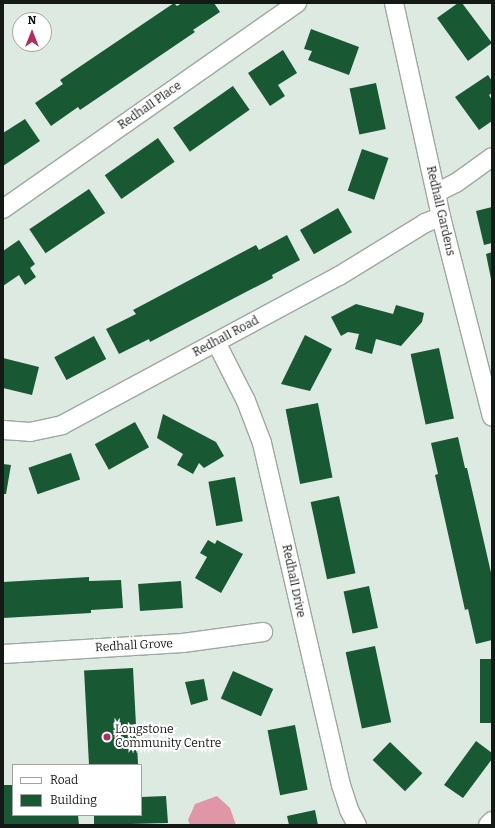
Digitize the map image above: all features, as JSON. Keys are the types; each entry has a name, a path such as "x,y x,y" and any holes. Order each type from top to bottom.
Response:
{"street":[{"name":"Redhall Place","path":"3,209 297,3"},
{"name":"Redhall Gardens","path":"397,4 441,217 492,417"},
{"path":"436,193 456,183 492,157"},
{"name":"Redhall Road","path":"3,430 30,432 62,425 339,276 425,223 441,217"},
{"name":"Redhall Drive","path":"216,342 246,401 262,443 295,624 348,810 357,825"},
{"name":"Redhall Grove","path":"3,654 190,642 264,632"},
{"path":"488,825 492,821"}],"shaded area":[{"path":"217,796 230,808 236,825 190,825 188,820 195,804"}],"building":[{"path":"174,3 177,6 182,3 214,3 220,12 193,30 195,32 80,110 78,107 51,126 35,103 63,84 60,80"},
{"path":"458,3 462,3 492,43 468,61 437,18"},
{"path":"311,29 359,47 349,75 308,60 312,51 304,49"},
{"path":"283,50 297,73 278,85 285,96 270,106 248,73"},
{"path":"488,75 492,81 492,93 489,95 492,100 492,121 479,130 455,97"},
{"path":"376,83 386,129 359,135 350,89"},
{"path":"233,86 250,110 190,152 173,128"},
{"path":"25,119 40,141 3,166 3,133"},
{"path":"158,138 175,162 121,199 105,175"},
{"path":"362,149 388,158 374,200 348,191"},
{"path":"89,189 105,213 46,253 29,229"},
{"path":"492,207 492,243 484,245 476,211"},
{"path":"338,208 352,232 314,254 300,230"},
{"path":"287,235 300,260 272,275 273,278 150,342 149,339 119,354 106,329 136,314 133,310 256,245 259,250"},
{"path":"19,240 35,264 30,268 36,277 25,285 19,275 3,286 3,251"},
{"path":"492,252 492,279 491,279 486,254"},
{"path":"356,304 393,314 396,305 424,313 422,322 401,346 376,339 372,354 355,349 359,334 348,332 341,336 331,317"},
{"path":"305,335 332,349 310,391 281,384"},
{"path":"94,336 106,359 66,380 54,357"},
{"path":"439,348 454,418 426,424 411,354"},
{"path":"3,358 39,367 32,395 3,388"},
{"path":"318,403 333,478 300,484 286,409"},
{"path":"163,414 216,442 224,456 204,468 199,463 193,474 177,465 183,454 157,438"},
{"path":"135,422 149,447 109,470 95,444"},
{"path":"458,437 465,468 467,468 492,577 492,640 476,644 468,609 465,610 435,475 438,474 431,443"},
{"path":"71,453 80,479 38,494 28,468"},
{"path":"3,464 11,465 6,494 3,494"},
{"path":"235,477 243,521 216,526 208,482"},
{"path":"339,496 355,573 327,579 311,502"},
{"path":"208,540 215,544 217,540 243,554 221,593 195,578 207,557 200,553"},
{"path":"89,577 89,581 121,580 123,608 91,610 91,613 3,618 3,582"},
{"path":"181,581 183,608 140,611 138,584"},
{"path":"369,586 378,628 353,633 344,591"},
{"path":"375,646 391,722 362,729 346,652"},
{"path":"480,659 492,659 492,723 480,723"},
{"path":"133,668 138,764 89,764 84,671"},
{"path":"233,671 273,689 261,716 221,698"},
{"path":"204,679 208,700 191,705 185,682"},
{"path":"295,725 308,790 280,795 268,730"},
{"path":"476,741 492,753 492,759 463,798 444,785"},
{"path":"390,742 422,773 405,791 373,760"},
{"path":"3,785 12,785 12,816 78,816 79,825 3,825"},
{"path":"166,796 168,823 94,825 94,816 142,816 142,797"},
{"path":"315,810 318,825 289,825 287,816"}],"place":[{"name":"Longstone Community Centre","path":"107,737"}]}
